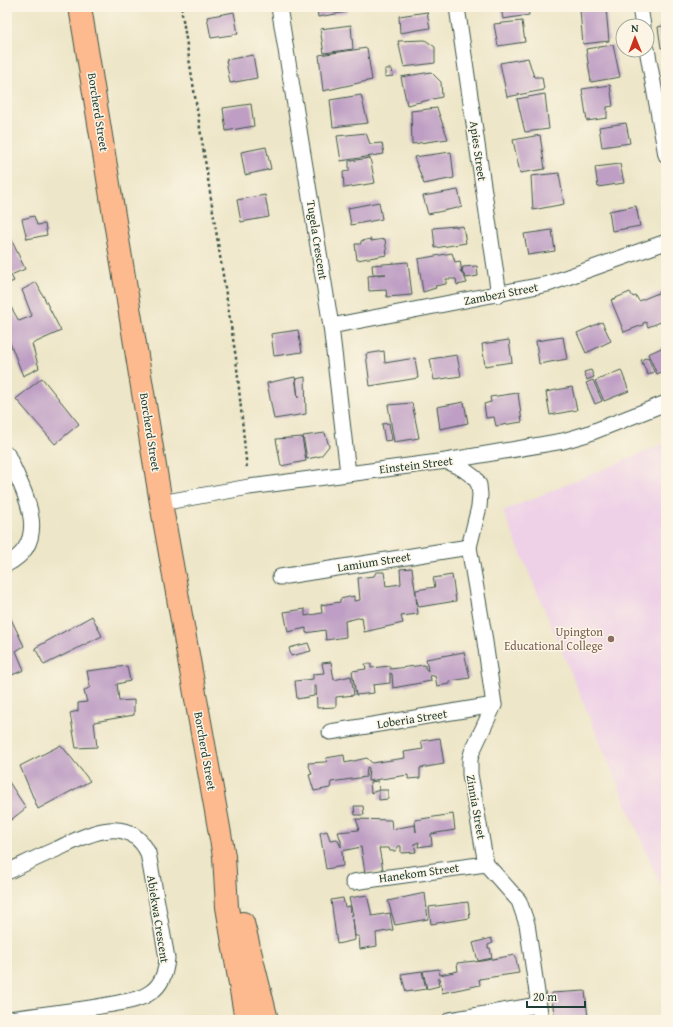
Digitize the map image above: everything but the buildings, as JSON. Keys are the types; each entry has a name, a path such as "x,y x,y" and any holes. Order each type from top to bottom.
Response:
{"highway":[{"name":"Borcherd Street","path":"80,7 161,503 224,856 227,907 246,1020"},
{"name":"Borcherd Street","path":"224,856 236,891 267,1020"}],"street":[{"name":"Tugela Crescent","path":"279,7 331,326 348,473"},
{"name":"Apies Street","path":"457,7 500,295"},
{"path":"640,7 642,18"},
{"path":"649,58 666,155"},
{"name":"Zambezi Street","path":"331,326 500,295 548,284 666,242"},
{"name":"Einstein Street","path":"161,503 249,487 446,461 563,441 587,434 666,403"},
{"path":"7,454 25,495 32,517 30,542 24,551 9,563"},
{"path":"446,461 471,474 479,485 479,507 469,547 494,706"},
{"name":"Lamium Street","path":"280,577 469,547"},
{"name":"Loberia Street","path":"330,732 494,706"},
{"name":"Zinnia Street","path":"486,864 470,767 472,752 494,706"},
{"name":"Abiekwa Crescent","path":"7,872 90,833 118,830 130,833 143,844 148,853 167,958 166,970 162,980 157,988 142,998 85,1009 7,1019"},
{"path":"486,864 513,894 523,910 527,924 541,1020"},
{"name":"Hanekom Street","path":"352,882 486,864"},
{"path":"450,1020 538,1005"}],"path":[{"path":"181,7 236,358 249,487"}],"shaded area":[{"name":"Upington Educational College","path":"666,443 666,899 503,511"}],"place":[{"name":"Upington Educational College","path":"611,639"}]}
